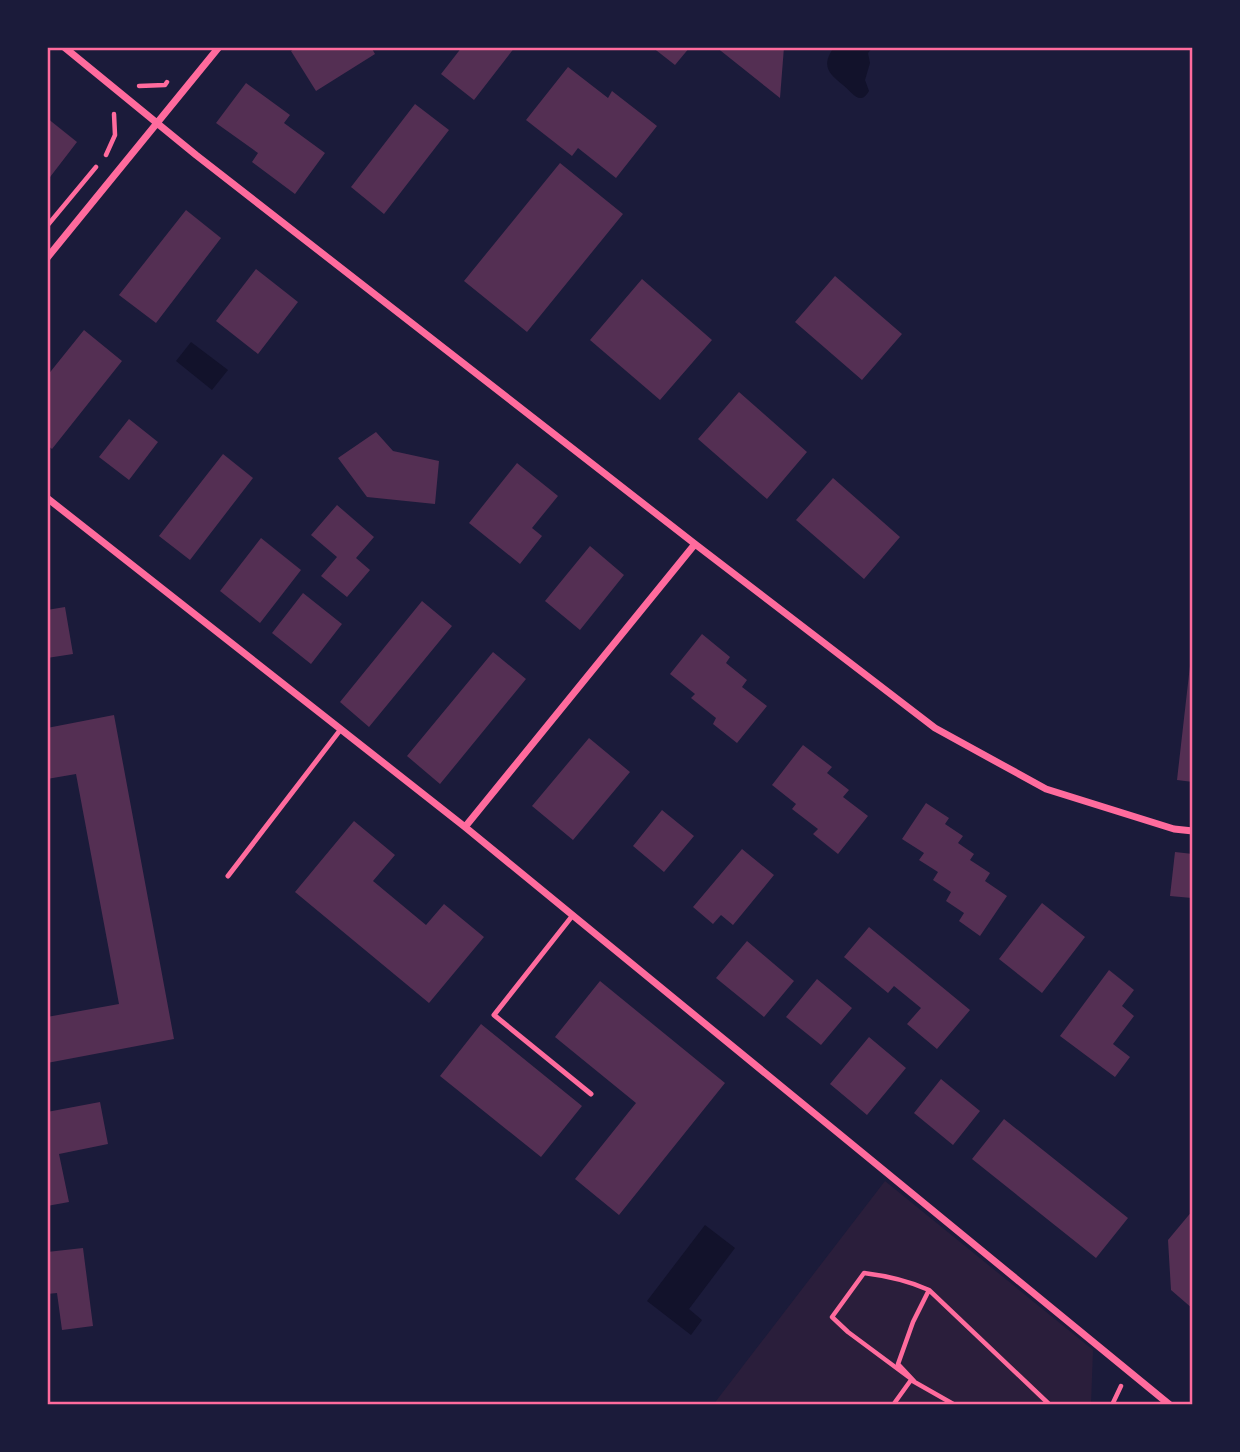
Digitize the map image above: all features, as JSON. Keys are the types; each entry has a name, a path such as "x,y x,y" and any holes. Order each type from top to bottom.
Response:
{"street":[{"path":"64,47 157,123 695,544 935,728 1046,789 1174,829 1193,831"},
{"path":"47,258 219,47"},
{"path":"47,498 465,827 1170,1405"},
{"path":"465,827 695,544"}],"lane":[{"path":"228,876 341,729"},
{"path":"573,915 494,1015 591,1094"}],"path":[{"path":"135,86 164,85"},
{"path":"47,226 108,153 115,135 114,114"},
{"path":"955,1405 914,1381 832,1317 864,1273 911,1281 929,1290 1050,1405"},
{"path":"914,1381 898,1364 913,1322 929,1290"},
{"path":"893,1405 911,1380 914,1381"}],"shaded area":[{"path":"834,47 873,47 868,53 870,63 865,80 869,91 866,96 859,98 830,73 827,64"},
{"path":"191,342 228,370 212,390 176,361"},
{"path":"885,1181 1093,1350 1091,1405 713,1405"},
{"path":"705,1225 735,1248 689,1309 702,1320 691,1335 647,1301"}],"building":[{"path":"297,47 371,47 375,54 316,91 291,51"},
{"path":"462,47 515,47 474,100 441,74"},
{"path":"652,47 690,47 675,65"},
{"path":"716,47 784,47 780,98"},
{"path":"568,67 608,98 612,91 657,126 616,178 578,148 572,156 526,120"},
{"path":"246,83 290,115 284,123 325,153 295,194 252,162 258,153 216,123"},
{"path":"415,104 449,130 384,214 351,187"},
{"path":"47,118 77,142 47,181"},
{"path":"560,163 623,214 527,332 464,281"},
{"path":"186,210 221,238 156,323 119,295"},
{"path":"256,269 298,302 258,354 216,321"},
{"path":"835,276 902,334 862,380 795,322"},
{"path":"642,279 712,340 660,400 590,340"},
{"path":"84,330 122,361 52,449 47,445 47,376"},
{"path":"739,392 807,452 767,499 698,439"},
{"path":"129,419 158,442 129,480 99,457"},
{"path":"376,432 393,451 439,461 435,504 367,497 338,458"},
{"path":"223,454 253,478 190,560 159,536"},
{"path":"517,463 558,496 532,528 542,536 520,564 469,523"},
{"path":"833,478 900,537 864,579 796,520"},
{"path":"337,505 374,537 356,558 370,570 347,597 321,576 337,557 311,535"},
{"path":"261,538 301,570 260,623 220,591"},
{"path":"590,546 624,575 580,630 545,601"},
{"path":"303,593 342,624 311,664 272,633"},
{"path":"422,601 452,626 369,727 340,702"},
{"path":"65,607 73,654 47,658 47,610"},
{"path":"702,634 730,657 726,663 747,680 742,687 767,706 737,743 713,724 716,718 691,698 695,694 670,674"},
{"path":"493,652 526,679 440,784 407,756"},
{"path":"1193,657 1193,782 1177,780"},
{"path":"114,715 174,1039 47,1063 47,1017 119,1004 76,774 47,779 47,728"},
{"path":"589,738 630,772 573,840 532,806"},
{"path":"803,745 832,767 827,773 849,790 843,797 868,816 838,854 813,834 818,829 792,809 796,804 772,785"},
{"path":"926,803 949,818 945,824 963,836 958,843 974,854 970,860 990,873 985,881 1007,896 980,936 959,921 964,913 946,901 951,892 933,880 938,872 919,860 924,853 902,839"},
{"path":"662,810 694,836 664,872 633,846"},
{"path":"354,821 395,855 373,881 426,925 444,904 484,937 429,1003 295,892"},
{"path":"742,849 774,875 733,925 721,915 713,924 693,907"},
{"path":"1175,852 1193,854 1192,898 1170,896"},
{"path":"1042,903 1085,937 1042,993 999,959"},
{"path":"869,927 970,1010 937,1049 907,1024 921,1008 894,986 888,993 844,957"},
{"path":"747,941 794,981 764,1017 716,978"},
{"path":"1109,970 1134,990 1122,1006 1134,1016 1113,1044 1130,1057 1115,1077 1060,1036"},
{"path":"817,979 852,1008 821,1045 786,1017"},
{"path":"600,981 725,1083 619,1215 575,1179 636,1103 555,1037"},
{"path":"481,1024 582,1106 541,1157 440,1076"},
{"path":"869,1037 906,1068 867,1115 830,1084"},
{"path":"941,1079 980,1111 953,1145 914,1113"},
{"path":"100,1102 108,1144 59,1154 69,1202 47,1206 47,1112"},
{"path":"1004,1119 1128,1218 1096,1258 972,1159"},
{"path":"1193,1210 1193,1309 1171,1290 1168,1240"},
{"path":"83,1248 93,1326 62,1330 57,1293 47,1294 47,1252"}]}
